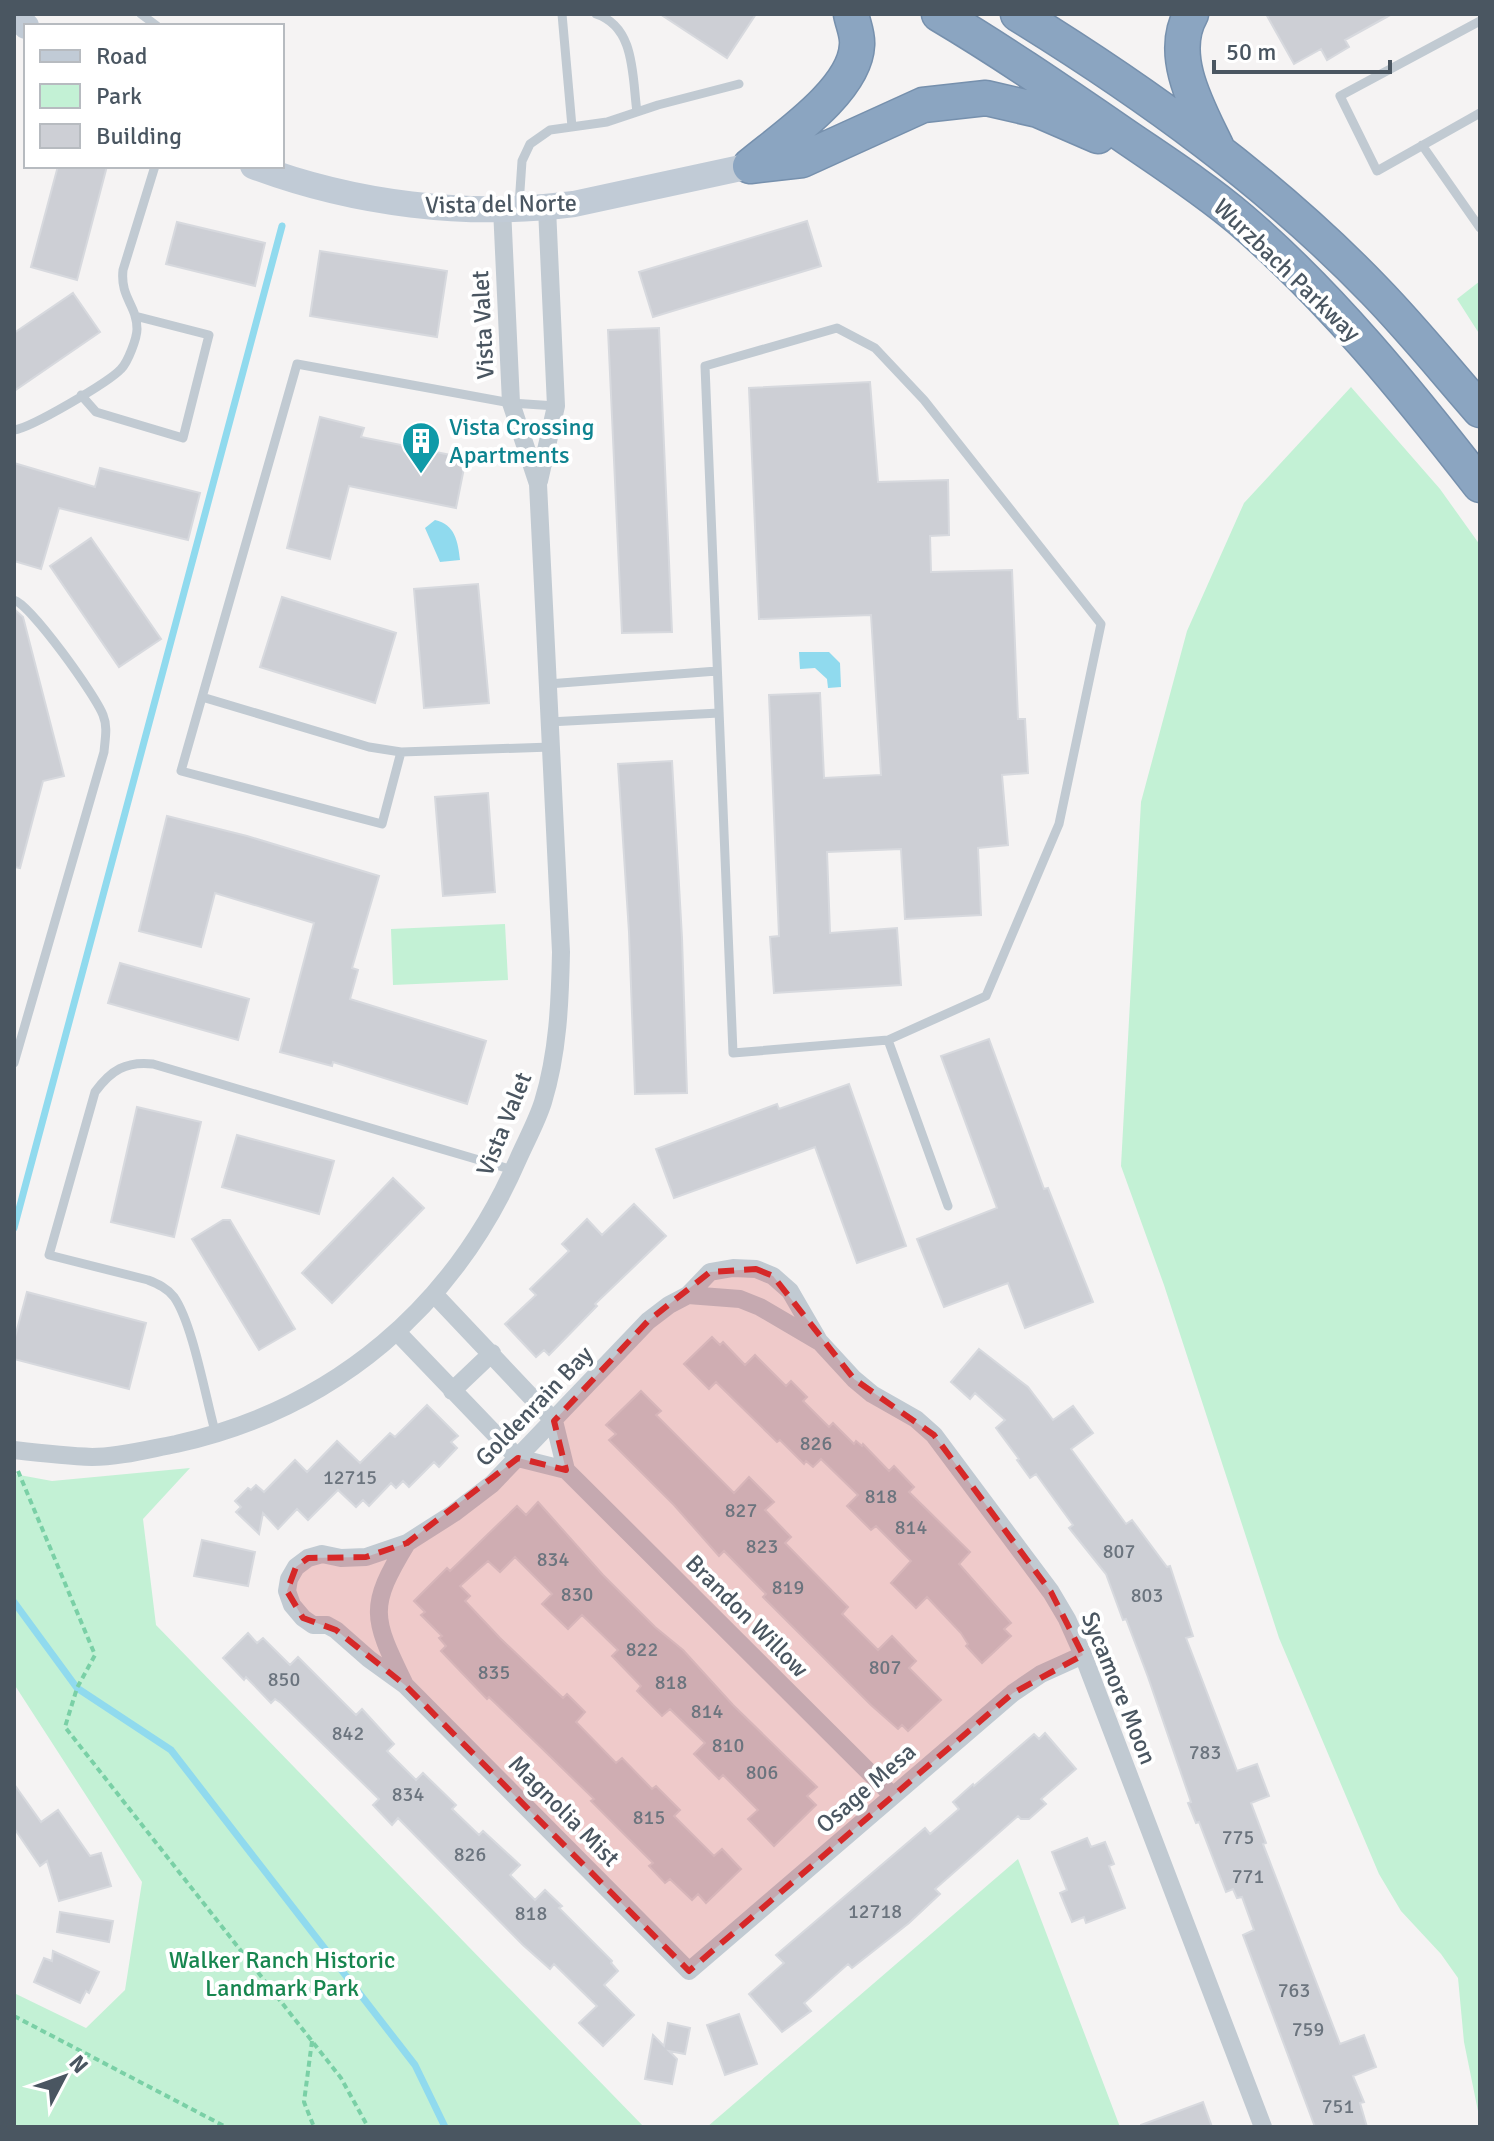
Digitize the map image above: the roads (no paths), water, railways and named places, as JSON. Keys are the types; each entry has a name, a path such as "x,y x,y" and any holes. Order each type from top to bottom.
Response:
{"highway":[{"path":"750,166 827,101 848,75 857,47 851,14"},
{"name":"Wurzbach Parkway","path":"939,14 997,49 1173,169 1240,219 1297,273 1376,357 1480,485"},
{"name":"Wurzbach Parkway","path":"1018,14 1101,65 1219,152 1333,251 1408,328 1480,410"},
{"path":"1191,14 1182,54 1193,98 1219,152"},
{"path":"750,166 802,160 923,105 986,98 1038,110 1173,169"}],"street":[{"name":"Vista del Norte","path":"259,168 335,192 402,204 547,208 616,197 750,166"},
{"name":"Vista Valet","path":"14,1450 95,1457 152,1449 216,1435 286,1406 327,1384 397,1332 455,1271 514,1170 543,1103 554,1054 560,1003 561,952 538,484 511,403 510,208"},
{"name":"Vista Valet","path":"538,484 556,406 547,208"},
{"name":"Sycamore Moon","path":"688,1295 710,1272 733,1268 756,1269 773,1276 790,1291 819,1341 863,1387 916,1419 934,1435 1051,1592 1083,1655 1263,2127"},
{"path":"397,1332 518,1458 566,1470 554,1421 434,1294"},
{"name":"Sycamore Moon","path":"688,1295 740,1299 819,1341"},
{"name":"Goldenrain Bay","path":"407,1543 492,1484 648,1321 688,1295"},
{"path":"452,1391 492,1353"},
{"name":"Brandon Willow","path":"566,1470 893,1796"},
{"name":"Magnolia Mist","path":"407,1543 366,1557 341,1558 322,1554 308,1558 296,1567 289,1579 287,1591 292,1605 313,1625 327,1625 336,1630 405,1685 689,1971"},
{"name":"Magnolia Mist","path":"405,1685 386,1646 378,1606 382,1587 407,1543"},
{"name":"Osage Mesa","path":"689,1971 1013,1693 1041,1674 1083,1655"}],"lane":[{"path":"562,14 572,127"},
{"path":"596,14 607,18 627,41 637,112"},
{"path":"1480,21 1340,96 1377,171 1480,113"},
{"path":"510,208 522,161 530,144 550,130 607,122 739,84"},
{"path":"1422,145 1480,228"},
{"path":"14,430 41,421 123,368 137,332 135,316 121,286 123,270 154,168"},
{"path":"81,395 96,412 183,438 209,335 135,316"},
{"path":"837,328 875,348 924,400 1101,624 1059,824 986,996 888,1040 733,1053 719,713 705,366 837,328"},
{"path":"401,752 382,824 181,771 297,364 511,403 556,406"},
{"path":"14,600 20,602 44,627 103,713 106,731 104,752 14,1063"},
{"path":"548,684 717,671"},
{"path":"202,697 369,747 401,752 551,747"},
{"path":"549,722 719,713"},
{"path":"888,1040 948,1206"},
{"path":"216,1435 183,1313 172,1295 148,1280 49,1255 95,1092 105,1078 120,1067 137,1062 153,1064 514,1170"}],"water":[{"path":"435,520 451,530 460,560 440,562 425,528"},
{"path":"799,652 829,652 840,663 841,687 828,688 827,679 815,668 800,669"}],"waterway":[{"path":"14,1228 282,226"},
{"path":"14,1602 77,1688 171,1750 415,2065 445,2127"}],"place":[{"name":"Vista Crossing Apartments","path":"421,475"}],"park label":[{"name":"Walker Ranch Historic Landmark Park","path":"282,1974"}]}
